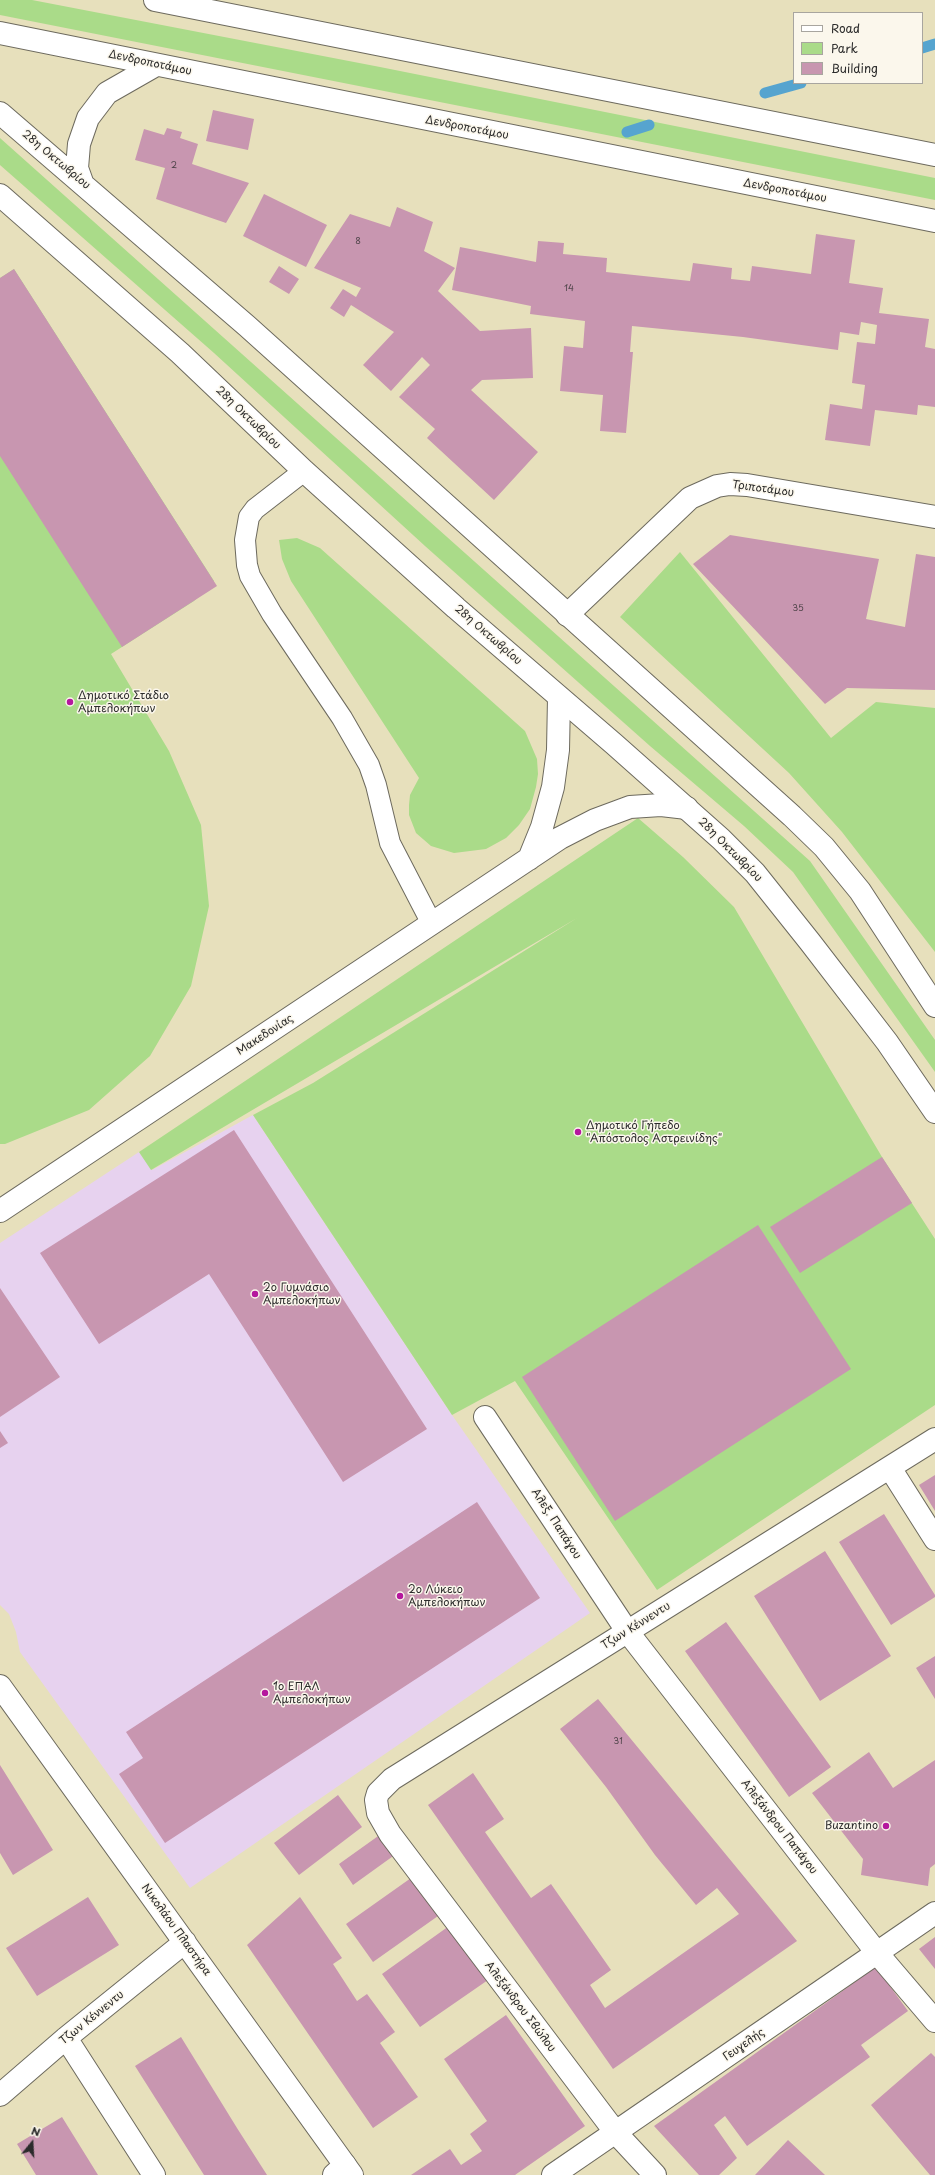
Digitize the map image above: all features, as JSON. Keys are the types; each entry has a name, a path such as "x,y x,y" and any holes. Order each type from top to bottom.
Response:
{"street":[{"path":"155,0 935,154"},
{"name":"Δενδροποτάμου","path":"0,33 935,221"},
{"path":"82,182 77,168 79,144 88,118 107,93 156,65"},
{"name":"28η Οκτωβρίου","path":"0,113 82,182 270,347 792,816 824,847 874,911 935,1006"},
{"name":"28η Οκτωβρίου","path":"0,195 180,353 304,471 456,608 687,808 755,873 887,1042 935,1112"},
{"name":"Τριποτάμου","path":"567,615 690,498 717,486 730,484 747,485 935,518"},
{"path":"529,859 542,828 553,788 558,750 559,698"},
{"name":"Μακεδονίας","path":"0,1211 529,859 579,828 618,810 649,805 687,808"},
{"name":"Αλεξ. Παπάγου","path":"485,1416 627,1631"},
{"name":"Τζων Κέννεντυ","path":"390,1834 378,1813 376,1800 378,1792 385,1784 627,1631 935,1440"},
{"path":"890,1468 935,1539"},
{"name":"Αλεξάνδρου Παπάγου","path":"627,1631 877,1953 935,2021"},
{"name":"Νικολάου Πλαστήρα","path":"0,1686 185,1942 344,2172"},
{"name":"Αλεξάνδρου Σβώλου","path":"390,1834 616,2133 655,2175"},
{"name":"Γευγελής","path":"553,2175 935,1913"},
{"name":"Τζων Κέννεντυ","path":"1,2091 185,1942"},
{"path":"66,2038 154,2175"}],"lane":[{"path":"304,471 255,509 249,517 244,540 250,576 272,614 342,718 369,765 376,785 390,843 432,924"}],"shaded area":[{"path":"253,1115 452,1415 590,1613 190,1888 20,1652 16,1632 9,1614 0,1605 0,1243 139,1152 152,1170"}],"green space":[{"path":"0,0 32,0 380,67 935,178 935,200 0,15"},
{"path":"0,138 810,861 935,1040 935,1072 793,872 744,826 650,746 425,546 214,353 0,165"},
{"name":"Δημοτικό Στάδιο Αμπελοκήπων","path":"14,269 214,581 194,601 111,654 169,751 201,825 209,906 191,986 150,1056 89,1110 5,1144 0,1144 0,278"},
{"path":"297,538 320,548 525,731 537,759 538,774 536,787 530,809 519,825 506,838 486,849 454,853 431,846 416,833 409,815 409,805 410,795 419,778 291,581 282,559 279,540"},
{"path":"680,552 831,738 876,702 935,708 935,952 842,832 789,773 620,617"},
{"path":"638,818 683,857 734,907 882,1157 935,1239 935,1405 657,1590 515,1381 452,1415 253,1115 313,1083 577,918 151,1170 139,1152"}],"building":[{"path":"213,110 254,119 248,150 206,141"},
{"path":"167,128 182,132 180,138 198,144 192,164 249,183 226,223 156,199 165,168 135,160 144,129 164,135"},
{"path":"264,194 327,225 306,267 243,236"},
{"path":"397,207 433,222 424,251 455,268 438,291 480,331 531,328 533,378 482,380 471,390 538,452 494,500 427,438 435,429 399,397 430,365 422,357 391,391 363,365 394,332 351,305 344,317 330,308 343,289 356,297 361,288 314,268 350,214 390,227"},
{"path":"816,234 855,240 849,283 883,288 879,313 929,319 925,347 935,349 935,407 918,405 917,415 875,410 870,446 825,440 830,404 862,409 865,385 852,383 857,342 875,344 877,325 861,322 859,335 840,332 838,350 743,337 632,326 630,352 633,352 626,433 600,431 603,395 560,391 564,346 583,348 585,321 530,314 531,306 452,290 460,247 536,262 538,241 564,243 563,254 607,258 606,272 690,281 693,263 732,268 731,279 750,281 752,266 811,274"},
{"path":"279,266 299,279 289,294 269,282"},
{"path":"14,269 217,586 122,647 0,456 0,278"},
{"path":"730,535 879,559 866,619 905,627 916,554 935,557 935,690 847,688 825,704 693,564"},
{"path":"234,1130 427,1429 343,1482 209,1274 99,1344 40,1253"},
{"path":"882,1157 912,1203 800,1273 770,1227"},
{"path":"758,1225 851,1369 615,1521 522,1377"},
{"path":"0,1288 60,1377 0,1417"},
{"path":"0,1431 8,1443 0,1448"},
{"path":"935,1475 935,1511 919,1485"},
{"path":"477,1502 540,1598 165,1843 119,1774 143,1758 126,1732"},
{"path":"884,1514 935,1595 935,1597 891,1625 839,1542"},
{"path":"825,1551 891,1656 820,1701 754,1596"},
{"path":"726,1622 831,1767 789,1797 685,1651"},
{"path":"935,1656 935,1699 916,1668"},
{"path":"598,1699 797,1941 613,2069 428,1805 473,1773 504,1819 485,1832 531,1898 551,1884 611,1970 590,1985 605,2008 739,1914 717,1888 696,1905 655,1855 606,1787 560,1729"},
{"name":"Buzantino","path":"869,1752 893,1788 935,1760 935,1864 930,1868 928,1886 861,1875 863,1859 812,1793"},
{"path":"0,1765 53,1850 13,1875 0,1853"},
{"path":"338,1795 362,1827 299,1875 274,1843"},
{"path":"381,1834 396,1854 353,1885 339,1864"},
{"path":"411,1878 438,1916 373,1962 346,1924"},
{"path":"88,1897 119,1945 37,1996 6,1948"},
{"path":"300,1897 342,1958 333,1964 357,2001 367,1994 395,2032 380,2043 418,2097 373,2128 247,1945"},
{"path":"449,1926 488,1980 420,2027 382,1974"},
{"path":"935,1937 935,1969 919,1949"},
{"path":"876,1967 908,2011 861,2045 870,2057 747,2146 725,2116 714,2125 737,2158 719,2175 699,2175 654,2126"},
{"path":"506,2015 585,2126 515,2175 411,2175 450,2149 461,2165 482,2151 470,2134 487,2121 444,2059"},
{"path":"181,2037 267,2175 204,2175 135,2066"},
{"path":"931,2053 935,2057 935,2175 930,2175 871,2105"},
{"path":"62,2117 98,2175 36,2175 17,2144"},
{"path":"788,2140 825,2175 755,2175"}],"waterway":[{"path":"923,48 935,44"},
{"path":"765,93 797,84"},
{"path":"627,132 649,125"}],"place":[{"name":"Δημοτικό Στάδιο Αμπελοκήπων","path":"70,702"},
{"name":"Δημοτικό Γήπεδο \"Απόστολος Αστρεινίδης\"","path":"578,1132"},
{"name":"2ο Γυμνάσιο Αμπελοκήπων","path":"255,1294"},
{"name":"2ο Λύκειο Αμπελοκήπων","path":"400,1596"},
{"name":"1ο ΕΠΑΛ Αμπελοκήπων","path":"265,1693"},
{"name":"Buzantino","path":"886,1826"}]}
